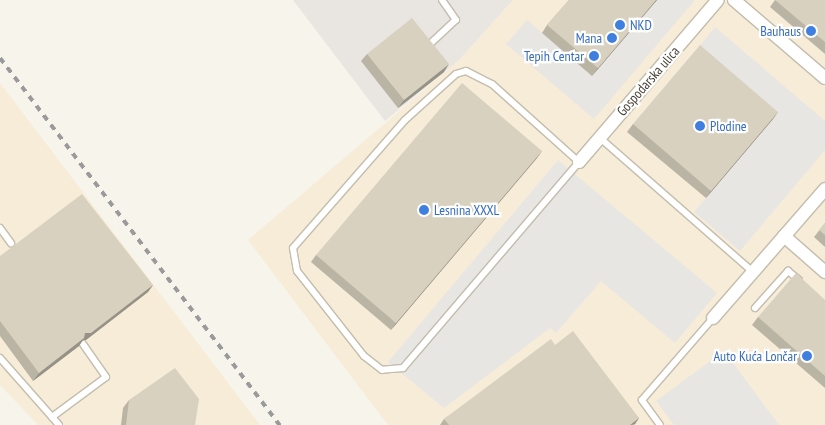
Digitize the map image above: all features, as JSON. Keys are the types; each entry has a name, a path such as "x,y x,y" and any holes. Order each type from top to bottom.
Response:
{"street":[{"name":"Gospodarska ulica","path":"579,162 718,0"},
{"path":"734,0 825,78"},
{"path":"713,318 825,189"},
{"path":"784,236 825,272"}],"lane":[{"path":"431,44 456,20 442,0"},
{"path":"466,71 492,84 579,162 397,372 382,370 364,356 293,264 298,240 405,120 456,74 466,71"},
{"path":"600,138 753,272"},
{"path":"0,228 11,243"},
{"path":"755,308 788,271 803,283"},
{"path":"660,425 642,400 713,318"},
{"path":"52,417 106,377 83,344"},
{"path":"0,358 59,425"}],"shaded area":[{"path":"293,0 513,0 458,61 385,121"},
{"path":"513,0 825,0 825,425 388,425 248,240 458,61"},
{"path":"657,0 695,0 594,119 506,44 527,20 592,75"},
{"path":"715,27 825,121 825,150 740,251 694,212 773,119 694,53"},
{"path":"0,83 260,425 38,425 0,385"},
{"path":"558,160 717,293 675,343 601,281 556,333 550,328 444,408 388,362"},
{"path":"724,351 779,425 674,425 656,401"}],"building":[{"path":"569,0 656,0 598,68 547,25"},
{"name":"Bauhaus","path":"775,0 825,0 825,42"},
{"path":"412,18 449,64 404,100 367,54"},
{"name":"Plodine","path":"700,45 778,112 711,191 633,124"},
{"name":"Lesnina XXXL","path":"462,83 542,151 396,323 316,255"},
{"path":"82,194 153,285 91,333 85,333 84,338 39,373 0,321 0,256"},
{"path":"825,223 825,235 819,230"},
{"name":"Auto Kuća Lončar","path":"796,273 825,300 825,376 758,317"},
{"path":"573,331 639,418 630,425 449,425 444,419 551,339 555,345"},
{"path":"175,368 199,399 195,425 126,425 129,400"}],"railway":[{"path":"0,58 280,425"}],"place":[{"name":"NKD","path":"620,25"},
{"name":"Bauhaus","path":"811,31"},
{"name":"Mana","path":"612,38"},
{"name":"Tepih Centar","path":"594,56"},
{"name":"Plodine","path":"700,126"},
{"name":"Lesnina XXXL","path":"424,210"},
{"name":"Auto Kuća Lončar","path":"807,356"}]}
